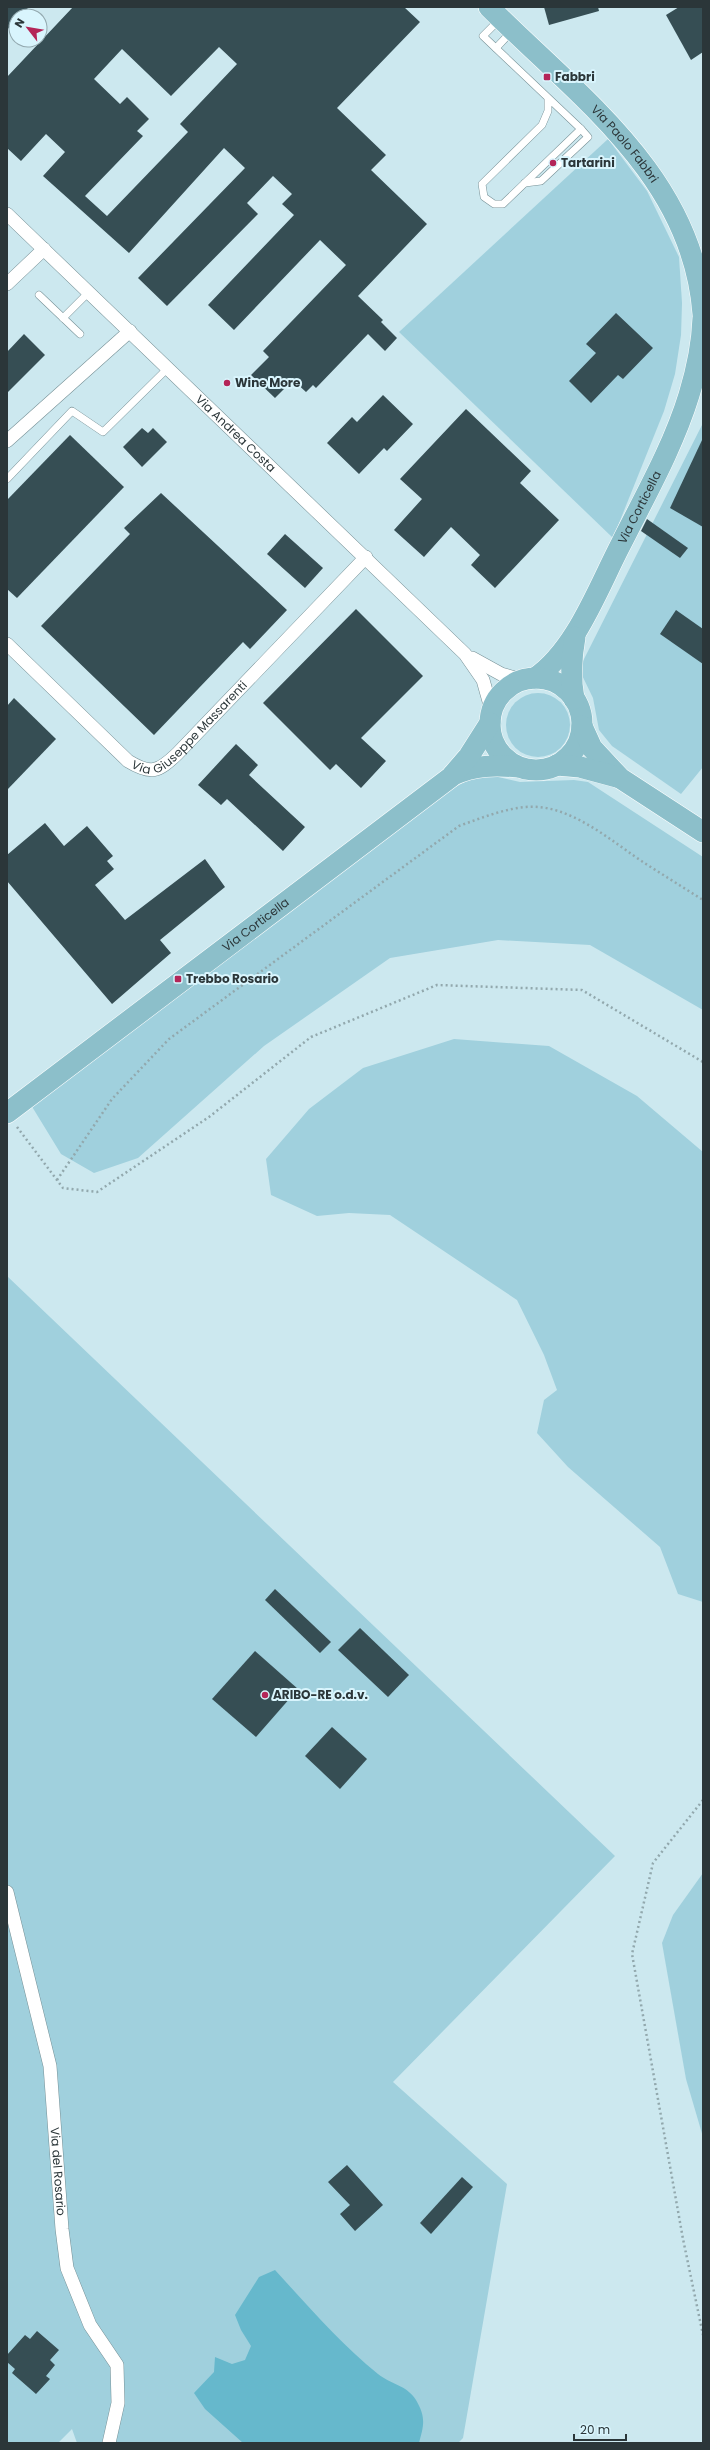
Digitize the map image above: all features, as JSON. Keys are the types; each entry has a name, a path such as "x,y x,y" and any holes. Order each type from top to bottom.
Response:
{"main road":[{"name":"Via Paolo Fabbri","path":"501,19 615,130 642,160 660,185 688,240 698,278 703,314"},
{"name":"Via Corticella","path":"529,679 551,666 577,631 674,433 696,373 702,344 703,318"},
{"path":"577,631 571,658 570,678 574,699 581,716 582,726 592,748 620,778 703,832"},
{"path":"518,767 501,754 495,745 491,718 500,696 506,689 529,679 548,680 561,686 574,699"},
{"name":"Via Corticella","path":"11,1120 451,776 469,756 491,718"},
{"path":"451,776 467,769 483,766 518,767 531,770 544,770 556,765 575,749 582,726"},
{"path":"556,765 580,767 620,778"}],"street":[{"name":"Via Andrea Costa","path":"7,214 366,557 465,654 483,680 491,718"},
{"path":"7,284 44,249"},
{"path":"7,440 130,331"},
{"name":"Via Giuseppe Massarenti","path":"7,644 128,761 141,770 153,771 164,767 177,754 366,557"},
{"name":"Via Andrea Costa","path":"465,654 501,674 529,679"},
{"name":"Via del Rosario","path":"7,1892 50,2066 62,2229 67,2268 90,2325 117,2365 118,2403 109,2443"}],"lane":[{"path":"501,19 483,36 581,129 503,204 494,204 484,197 482,184 542,125 548,111 548,99"},
{"path":"496,48 501,19"},
{"path":"62,318 89,292"},
{"path":"39,295 80,334"},
{"path":"7,479 72,411 103,432 168,368"}],"path":[{"path":"57,1180 112,1098 169,1040 459,826 500,812 528,807 556,811 608,837 645,864 703,900"},
{"path":"11,1120 63,1188 96,1192 209,1117 311,1037 437,986 582,990 703,1062"},
{"path":"703,1800 653,1863 632,1954 683,2239 703,2335"}],"shaded area":[{"path":"608,139 647,191 679,257 682,303 681,335 675,374 664,411 613,538 399,332"},
{"path":"703,423 703,767 681,794 612,746 599,730 593,698 579,669"},
{"path":"538,693 556,699 564,707 570,725 564,743 556,751 538,757 520,751 512,743 506,725 512,707 520,699"},
{"path":"490,775 520,782 574,780 588,782 703,857 703,1010 590,945 498,940 390,958 264,1046 138,1158 94,1173 61,1154 31,1105 450,790 474,777"},
{"path":"454,1039 549,1046 637,1096 703,1152 703,1602 678,1594 660,1547 568,1467 537,1433 544,1400 557,1390 544,1355 517,1300 390,1215 349,1213 317,1216 271,1195 266,1159 309,1109 363,1068"},
{"path":"7,1276 615,1856 393,2082 507,2184 463,2438 458,2443 77,2443 72,2429 58,2443 7,2443"},
{"path":"703,1873 703,2137 686,2079 662,1943 673,1915"},
{"path":"275,2270 325,2324 364,2362 378,2374 408,2391 412,2395 416,2400 423,2416 423,2426 419,2443 243,2443 205,2409 194,2393 214,2372 215,2357 232,2364 245,2360 251,2346 241,2330 235,2315 259,2277"}],"building":[{"path":"7,7 29,7 8,8 7,30"},
{"path":"73,7 404,7 420,22 337,108 386,155 371,170 427,224 358,296 383,320 381,322 397,338 385,351 368,334 316,388 313,385 306,392 293,380 275,398 251,375 269,357 263,351 346,265 320,240 234,330 208,305 294,215 282,204 292,194 273,176 247,203 258,214 167,306 138,278 245,168 224,148 129,253 43,176 65,152 46,134 21,161 7,148 7,77 34,48 48,48 48,34","holes":["219,47 237,64 180,124 188,132 107,216 85,196 143,136 137,131 149,119 127,97 120,104 94,79 122,49 171,96"]},
{"path":"544,7 598,7 599,11 549,25"},
{"path":"679,7 703,7 703,52 691,60 666,15"},
{"path":"616,313 653,348 623,379 618,375 591,403 569,381 596,353 586,344"},
{"path":"24,334 45,355 7,393 7,352"},
{"path":"383,395 413,424 387,451 384,448 359,474 327,443 352,417 357,422"},
{"path":"466,409 531,471 520,483 559,520 495,588 471,565 480,555 451,527 424,557 394,530 422,499 400,479"},
{"path":"142,428 148,433 153,428 167,442 142,467 123,447"},
{"path":"70,435 124,487 17,598 7,589 7,500"},
{"path":"703,438 703,527 670,508"},
{"path":"161,493 287,610 250,649 243,642 154,735 41,626 130,534 124,528"},
{"path":"647,519 688,548 680,558 641,531"},
{"path":"285,534 323,568 305,588 267,554"},
{"path":"356,609 423,676 361,738 386,761 361,788 336,764 330,770 263,703"},
{"path":"676,610 703,629 703,664 660,634"},
{"path":"14,698 56,739 7,790 7,706"},
{"path":"236,744 258,765 249,775 305,827 283,851 227,799 221,805 198,785"},
{"path":"45,823 64,846 87,826 113,856 107,861 114,869 95,885 125,920 205,859 225,887 160,940 171,953 112,1004 7,881 7,855"},
{"path":"275,1589 331,1642 320,1653 265,1600"},
{"path":"360,1628 409,1675 388,1697 338,1650"},
{"path":"255,1651 298,1689 256,1737 212,1699"},
{"path":"332,1727 367,1759 340,1789 305,1756"},
{"path":"347,2165 383,2205 355,2231 340,2214 350,2205 328,2182"},
{"path":"462,2177 473,2187 431,2234 420,2223"},
{"path":"37,2331 59,2350 50,2360 55,2365 46,2376 50,2379 36,2394 12,2373 15,2369 7,2362 7,2355 25,2335 30,2339"}],"place":[{"name":"Fabbri","path":"547,77"},
{"name":"Tartarini","path":"553,163"},
{"name":"Wine More","path":"227,383"},
{"name":"Trebbo Rosario","path":"178,979"},
{"name":"ARIBO-RE o.d.v.","path":"265,1695"}]}
